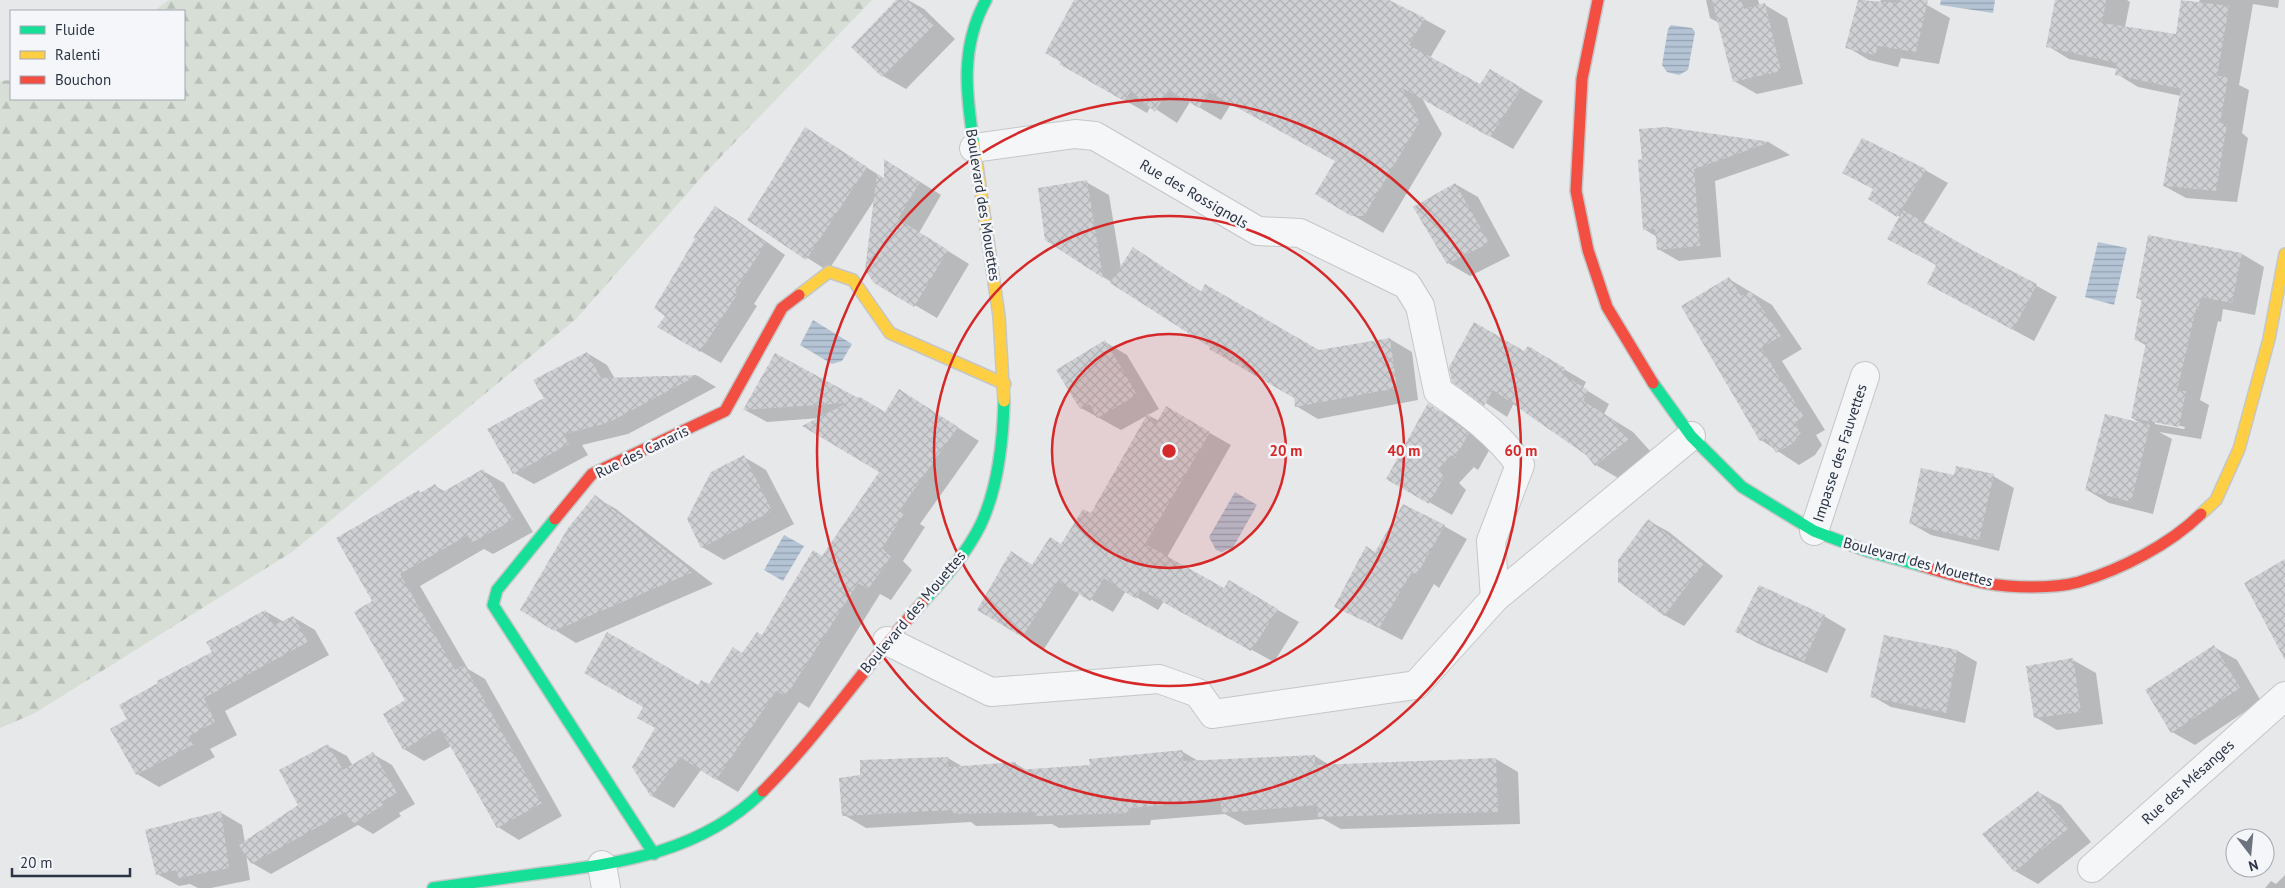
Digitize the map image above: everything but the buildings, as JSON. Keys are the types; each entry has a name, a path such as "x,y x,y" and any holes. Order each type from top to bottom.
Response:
{"street":[{"name":"Boulevard des Mouettes","path":"433,888 604,877 654,854 704,835 746,808 784,770 887,642 946,578 967,549 982,521 998,458 1005,384 1000,316 966,93 966,63 970,34 986,0"},
{"name":"Boulevard des Mouettes","path":"1598,0 1582,79 1576,191 1588,250 1607,307 1662,398 1691,436 1742,487 1814,531 1867,551 1985,583 2031,587 2078,582 2129,561 2181,533 2216,500 2239,449 2269,339 2285,254"},
{"name":"Rue des Rossignols","path":"974,148 1075,134 1095,136 1258,231 1300,233 1407,285 1420,306 1438,390 1469,413 1509,448 1520,465 1491,541 1496,598"},
{"name":"Rue des Canaris","path":"654,854 493,605 497,590 592,474 725,411 782,308 829,272 853,280 890,333 1005,384"},
{"name":"Impasse des Fauvettes","path":"1814,531 1865,376"},
{"path":"887,642 991,692 1159,678 1198,692 1212,714 1416,685 1496,598 1691,436"},
{"name":"Rue des Mésanges","path":"2092,868 2285,696"}],"green space":[{"path":"169,0 872,0 707,171 576,319 292,552 35,713 0,728 0,81 10,80 10,100 185,100 185,10 155,10"}],"water":[{"path":"1941,0 1995,0 1993,13 1940,5"},
{"path":"1671,25 1692,28 1695,32 1688,70 1679,75 1667,72 1662,65 1668,29"},
{"path":"2098,242 2127,248 2114,305 2085,297"},
{"path":"813,320 852,344 842,361 832,364 800,345"},
{"path":"1235,492 1257,505 1231,551 1228,549 1222,552 1216,550 1209,537"},
{"path":"784,535 804,546 783,581 764,570"}],"traffic: fast":[{"path":"974,145 967,89 967,71 972,35 986,0"},
{"path":"1653,383 1691,436 1742,487 1814,531 1867,551 1922,566"},
{"path":"922,603 961,556 980,526 986,512 998,465 1004,401"},
{"path":"555,519 497,590 493,605 654,854"},
{"path":"433,888 573,869 660,851 688,841 715,828 740,811 763,791"}],"traffic: slow":[{"path":"974,145 999,316 1004,401"},
{"path":"2201,514 2216,500 2239,449 2269,339 2285,254"},
{"path":"799,295 829,272 853,280 890,333 1005,384"}],"traffic: jam":[{"path":"1598,0 1582,79 1576,191 1588,250 1607,307 1653,383"},
{"path":"555,519 592,474 725,411 782,308 799,295"},
{"path":"1922,566 1969,580 1995,585 2032,587 2069,584 2095,577 2144,555 2174,536 2201,514"},
{"path":"763,791 805,746 922,603"}]}
